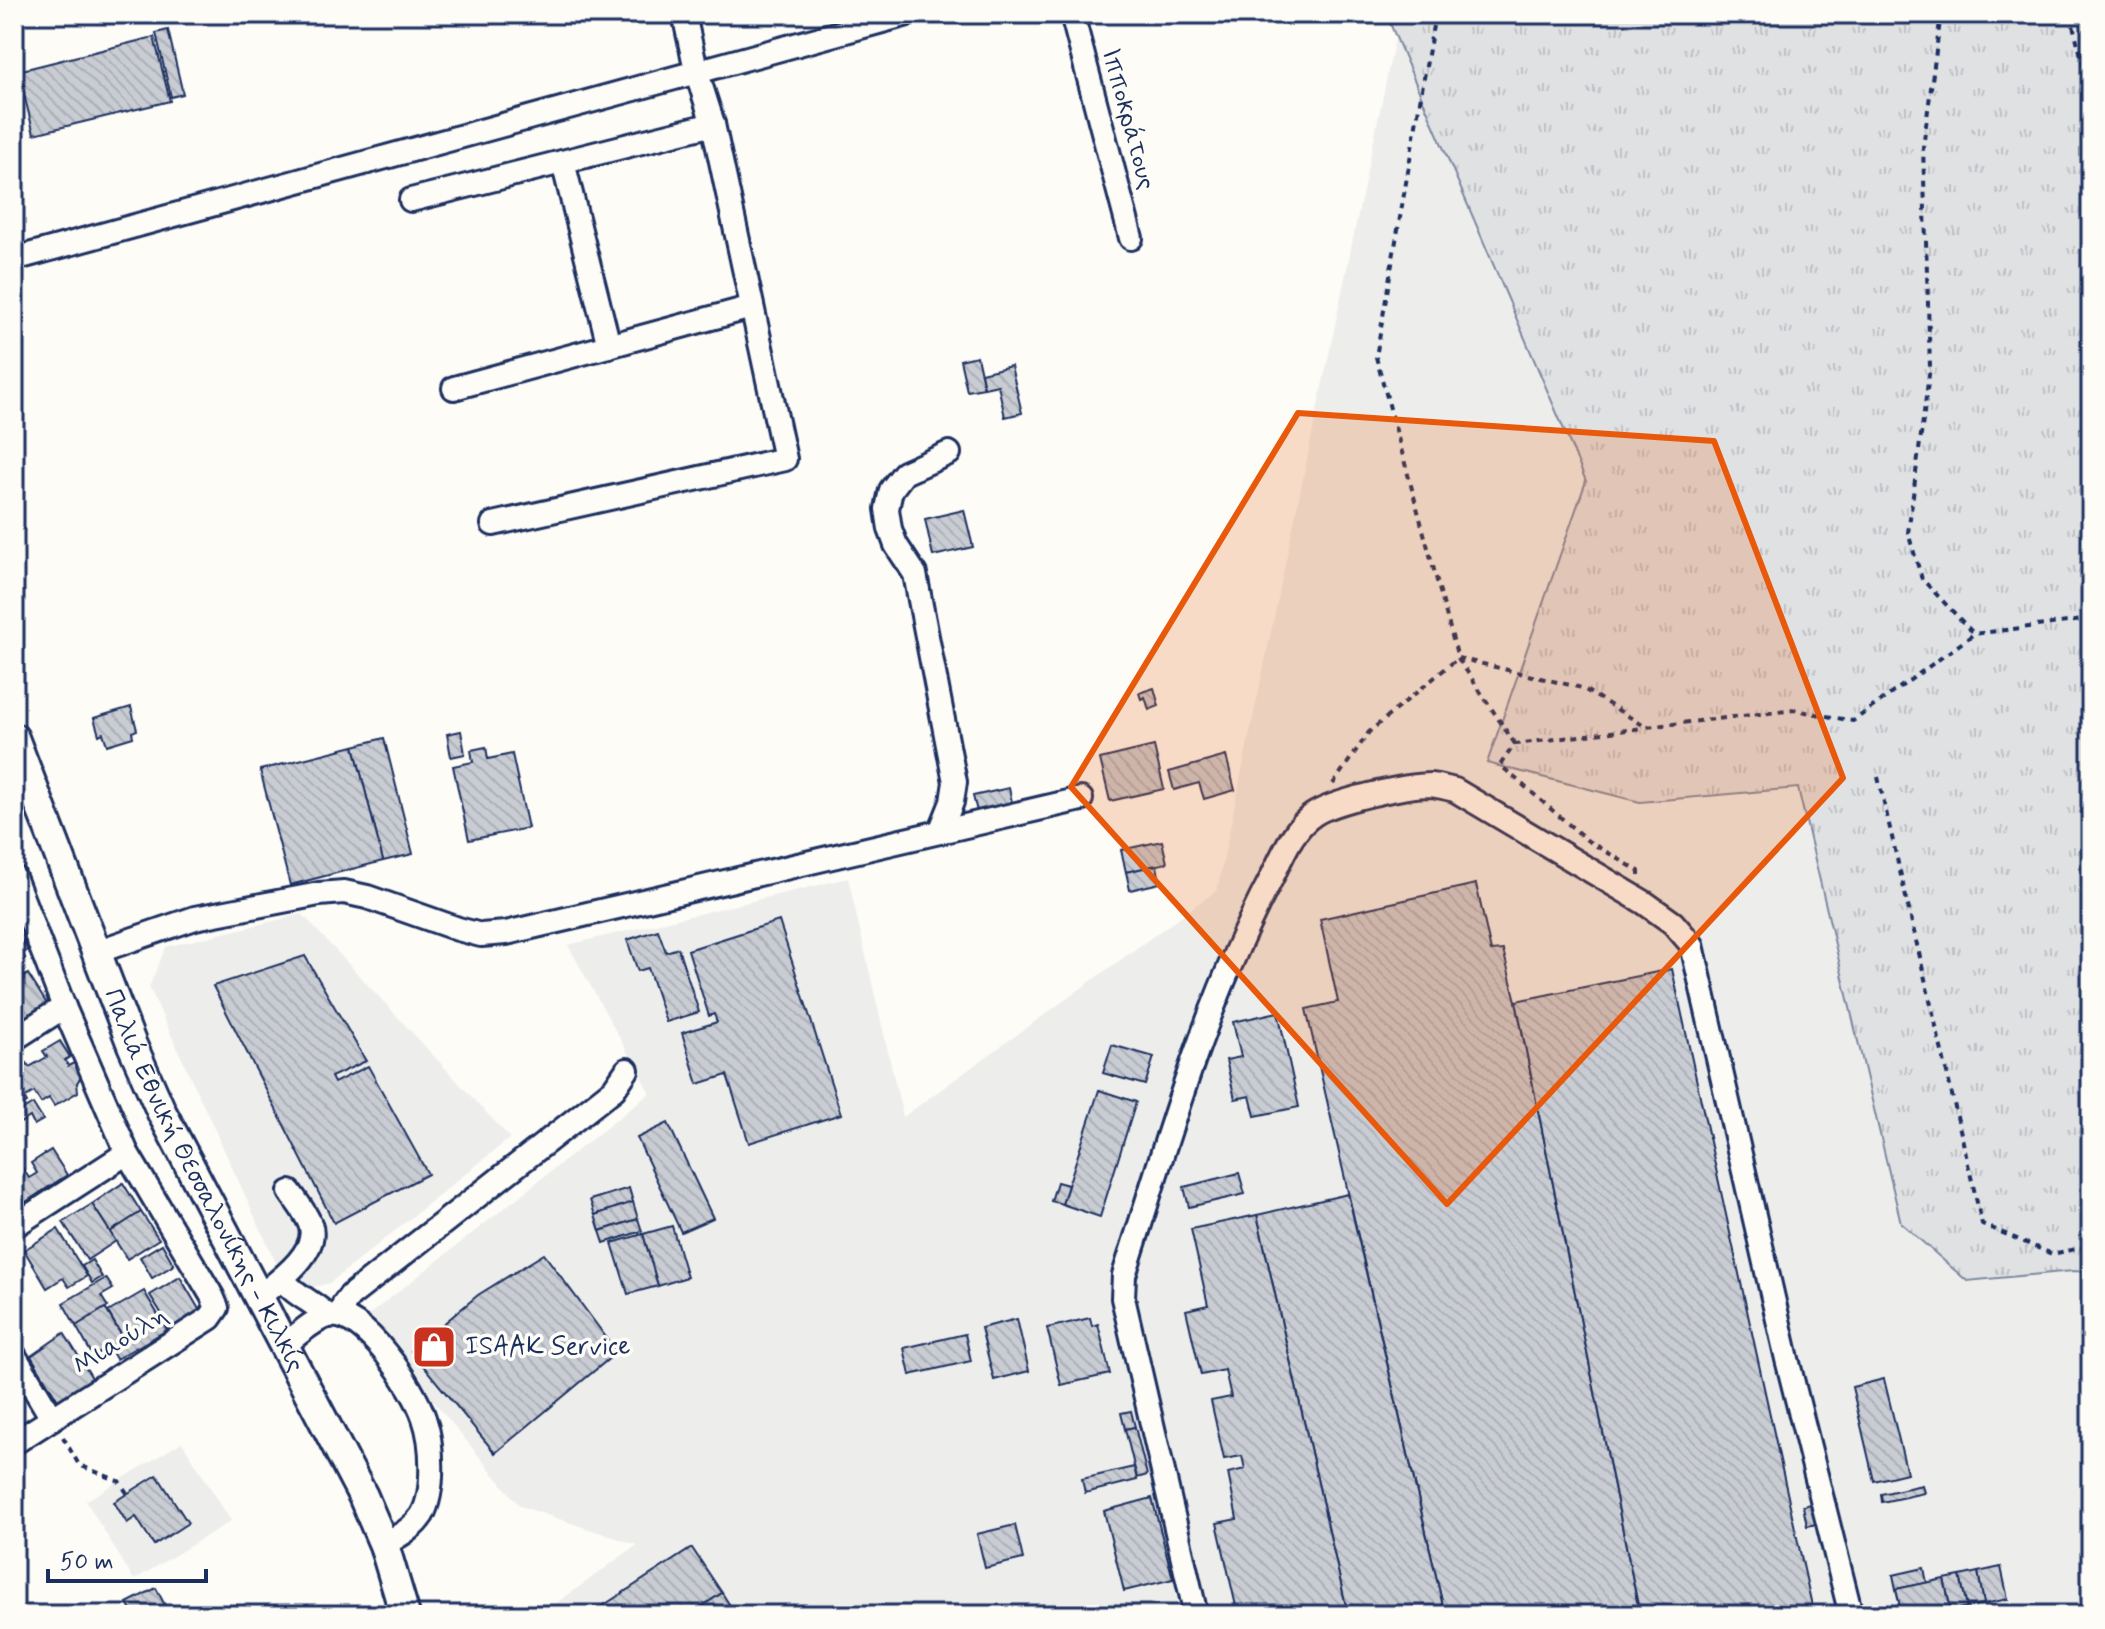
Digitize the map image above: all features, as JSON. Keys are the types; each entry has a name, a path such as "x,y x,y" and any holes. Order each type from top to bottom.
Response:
{"main road":[{"name":"Παλιά Εθνική Θεσσαλονίκης - Κιλκίς","path":"14,738 162,1113 350,1470 384,1545 405,1615"}],"street":[{"path":"493,524 785,459 713,124 696,70 684,14"},
{"path":"14,259 908,14"},
{"name":"Ιπποκράτους","path":"1072,14 1131,238"},
{"path":"411,200 713,124"},
{"path":"563,162 609,346"},
{"path":"454,388 752,307"},
{"path":"940,832 952,802 955,782 915,574 896,545 887,509 891,490 904,473 949,453"},
{"path":"1196,1615 1123,1298 1124,1275 1203,1026 1240,937 1295,833 1312,816 1330,807 1399,789 1431,785 1455,790 1645,903 1673,923 1692,945 1787,1359 1851,1615"},
{"path":"96,952 195,918 344,892 481,935 506,933 1081,799"},
{"path":"14,877 64,1007 127,1153 14,1226"},
{"path":"14,1039 64,1007"},
{"path":"283,1346 334,1316 350,1296 614,1089 627,1070"},
{"name":"Μιαούλη","path":"14,1443 210,1318 217,1308 127,1153"},
{"path":"258,1297 301,1260 311,1237 311,1226 290,1192"},
{"path":"282,1279 290,1290 334,1316 358,1324 415,1394 426,1422 431,1489 423,1513 412,1527 384,1545"},
{"path":"14,1355 52,1418"}],"path":[{"path":"1435,14 1376,357 1458,658 1515,744"},
{"path":"1941,14 1923,147 1930,367 1908,533 1922,579 1974,634"},
{"path":"2070,14 2091,93"},
{"path":"1645,903 1639,871 1588,841 1500,765 1515,744 1795,710 1853,721 1974,634 2083,620 2091,614"},
{"path":"1458,658 1582,688 1646,727"},
{"path":"1330,807 1333,784 1369,732 1458,658"},
{"path":"1878,777 1982,1224 2052,1254 2091,1246"},
{"path":"52,1418 79,1465 119,1481 127,1493"}],"highlighted area":[{"path":"1298,413 1714,441 1843,778 1447,1204 1071,787"}],"shaded area":[{"path":"1400,14 2091,14 2091,1615 540,1615 637,1545 520,1506 365,1318 650,1093 568,945 848,878 903,1117 1217,890"},
{"path":"302,914 510,1138 330,1283 305,1289 278,1267 149,987 166,947"},
{"path":"182,1442 231,1521 134,1580 86,1501"}],"green space":[{"path":"1386,14 2091,14 2091,1272 1967,1281 1901,1223 1798,788 1640,802 1487,763 1586,481"}],"building":[{"path":"168,30 183,94 171,97 156,33"},
{"path":"154,37 170,101 34,134 18,71"},
{"path":"977,356 984,388 967,391 960,360"},
{"path":"1011,366 1022,413 1005,417 998,385 984,388 981,373"},
{"path":"964,510 973,547 933,556 925,519"},
{"path":"1154,688 1159,706 1149,710 1145,697 1141,699 1139,693"},
{"path":"131,707 137,730 132,732 133,737 107,745 103,733 99,735 94,718"},
{"path":"461,731 465,754 451,757 447,734"},
{"path":"384,738 413,854 383,861 354,746"},
{"path":"354,746 383,861 290,885 260,770"},
{"path":"1154,746 1164,789 1110,801 1100,759"},
{"path":"486,747 488,759 512,754 528,828 469,840 453,766 473,762 471,750"},
{"path":"1226,756 1235,790 1204,799 1199,783 1174,790 1169,772"},
{"path":"1009,788 1014,812 979,819 973,796"},
{"path":"1162,841 1167,863 1126,872 1121,850"},
{"path":"1157,865 1160,883 1130,890 1126,872"},
{"path":"1476,884 1491,951 1503,950 1516,1001 1640,1615 1445,1615 1306,1009 1338,1002 1320,919"},
{"path":"779,921 841,1114 749,1143 727,1075 698,1084 682,1033 717,1022 714,1014 709,1016 688,950"},
{"path":"14,928 28,950 22,954 25,958 14,965"},
{"path":"658,930 666,952 678,948 699,1012 666,1022 648,968 638,971 627,940"},
{"path":"305,956 366,1061 331,1077 334,1083 368,1066 428,1174 334,1223 213,986"},
{"path":"1672,969 1814,1615 1640,1615 1516,1001"},
{"path":"28,974 47,1004 14,1025 14,983"},
{"path":"1278,1012 1299,1107 1255,1116 1250,1096 1235,1099 1226,1060 1241,1057 1233,1022"},
{"path":"60,1041 70,1057 65,1060 68,1066 74,1063 81,1076 77,1083 78,1092 54,1106 49,1098 41,1103 34,1092 24,1098 14,1082 14,1071 47,1057 43,1051"},
{"path":"1112,1045 1154,1057 1145,1085 1103,1073"},
{"path":"14,1082 27,1103 19,1108 21,1111 33,1104 43,1120 34,1125 30,1117 14,1127"},
{"path":"1099,1090 1136,1102 1100,1217 1062,1204"},
{"path":"668,1123 713,1218 681,1232 637,1138"},
{"path":"51,1150 67,1175 18,1207 14,1200 14,1175 23,1169 29,1178 37,1173 31,1163"},
{"path":"1239,1173 1245,1194 1189,1207 1184,1187"},
{"path":"1057,1182 1068,1185 1062,1204 1051,1201"},
{"path":"123,1183 141,1212 110,1232 92,1204"},
{"path":"629,1188 633,1202 595,1215 590,1200"},
{"path":"1348,1194 1445,1615 1348,1615 1257,1215"},
{"path":"633,1202 638,1219 600,1231 595,1215"},
{"path":"92,1204 116,1241 87,1260 63,1222"},
{"path":"141,1212 159,1239 127,1259 110,1232"},
{"path":"1257,1215 1348,1615 1238,1615 1217,1523 1237,1519 1228,1473 1245,1469 1242,1456 1224,1459 1211,1401 1231,1397 1225,1370 1201,1375 1186,1310 1208,1305 1191,1229"},
{"path":"638,1219 642,1231 604,1243 600,1231"},
{"path":"672,1226 687,1277 658,1286 643,1234"},
{"path":"58,1229 87,1276 69,1287 63,1278 47,1288 24,1250"},
{"path":"643,1234 658,1286 628,1294 612,1243"},
{"path":"162,1244 174,1265 152,1278 140,1257"},
{"path":"544,1254 617,1352 495,1453 411,1351 478,1295"},
{"path":"92,1260 102,1277 92,1283 82,1266"},
{"path":"180,1277 200,1311 171,1329 150,1295"},
{"path":"106,1278 113,1289 101,1296 108,1307 76,1326 63,1303"},
{"path":"144,1291 167,1330 116,1359 109,1347 123,1338 108,1312"},
{"path":"105,1308 123,1338 93,1356 76,1326"},
{"path":"1090,1318 1092,1326 1098,1324 1110,1374 1061,1385 1047,1328"},
{"path":"1017,1319 1029,1371 994,1380 981,1328"},
{"path":"64,1333 94,1381 59,1402 31,1356"},
{"path":"965,1334 971,1361 910,1375 904,1348"},
{"path":"1884,1379 1907,1473 1874,1481 1852,1387"},
{"path":"14,1398 22,1412 14,1417"},
{"path":"1131,1411 1135,1427 1125,1429 1121,1413"},
{"path":"1135,1427 1147,1475 1137,1478 1125,1429"},
{"path":"1134,1467 1137,1480 1085,1493 1082,1479"},
{"path":"157,1475 188,1523 154,1545 136,1517 127,1523 114,1502"},
{"path":"1922,1485 1924,1493 1882,1502 1881,1494"},
{"path":"1152,1498 1173,1579 1124,1591 1104,1511"},
{"path":"1813,1503 1817,1524 1807,1526 1803,1506"},
{"path":"1015,1525 1023,1559 985,1568 977,1534"},
{"path":"692,1548 722,1593 689,1615 606,1615 601,1607"},
{"path":"2001,1567 2008,1599 1984,1604 1978,1572"},
{"path":"1924,1568 1927,1583 1896,1589 1893,1575"},
{"path":"1978,1572 1984,1604 1967,1607 1960,1576"},
{"path":"1960,1576 1967,1607 1951,1611 1944,1579"},
{"path":"1944,1579 1951,1611 1932,1615 1902,1615 1896,1589"},
{"path":"156,1588 170,1615 133,1615 127,1603"},
{"path":"722,1593 736,1615 689,1615"}],"place":[{"name":"ISAAK Service","path":"434,1347"}]}
